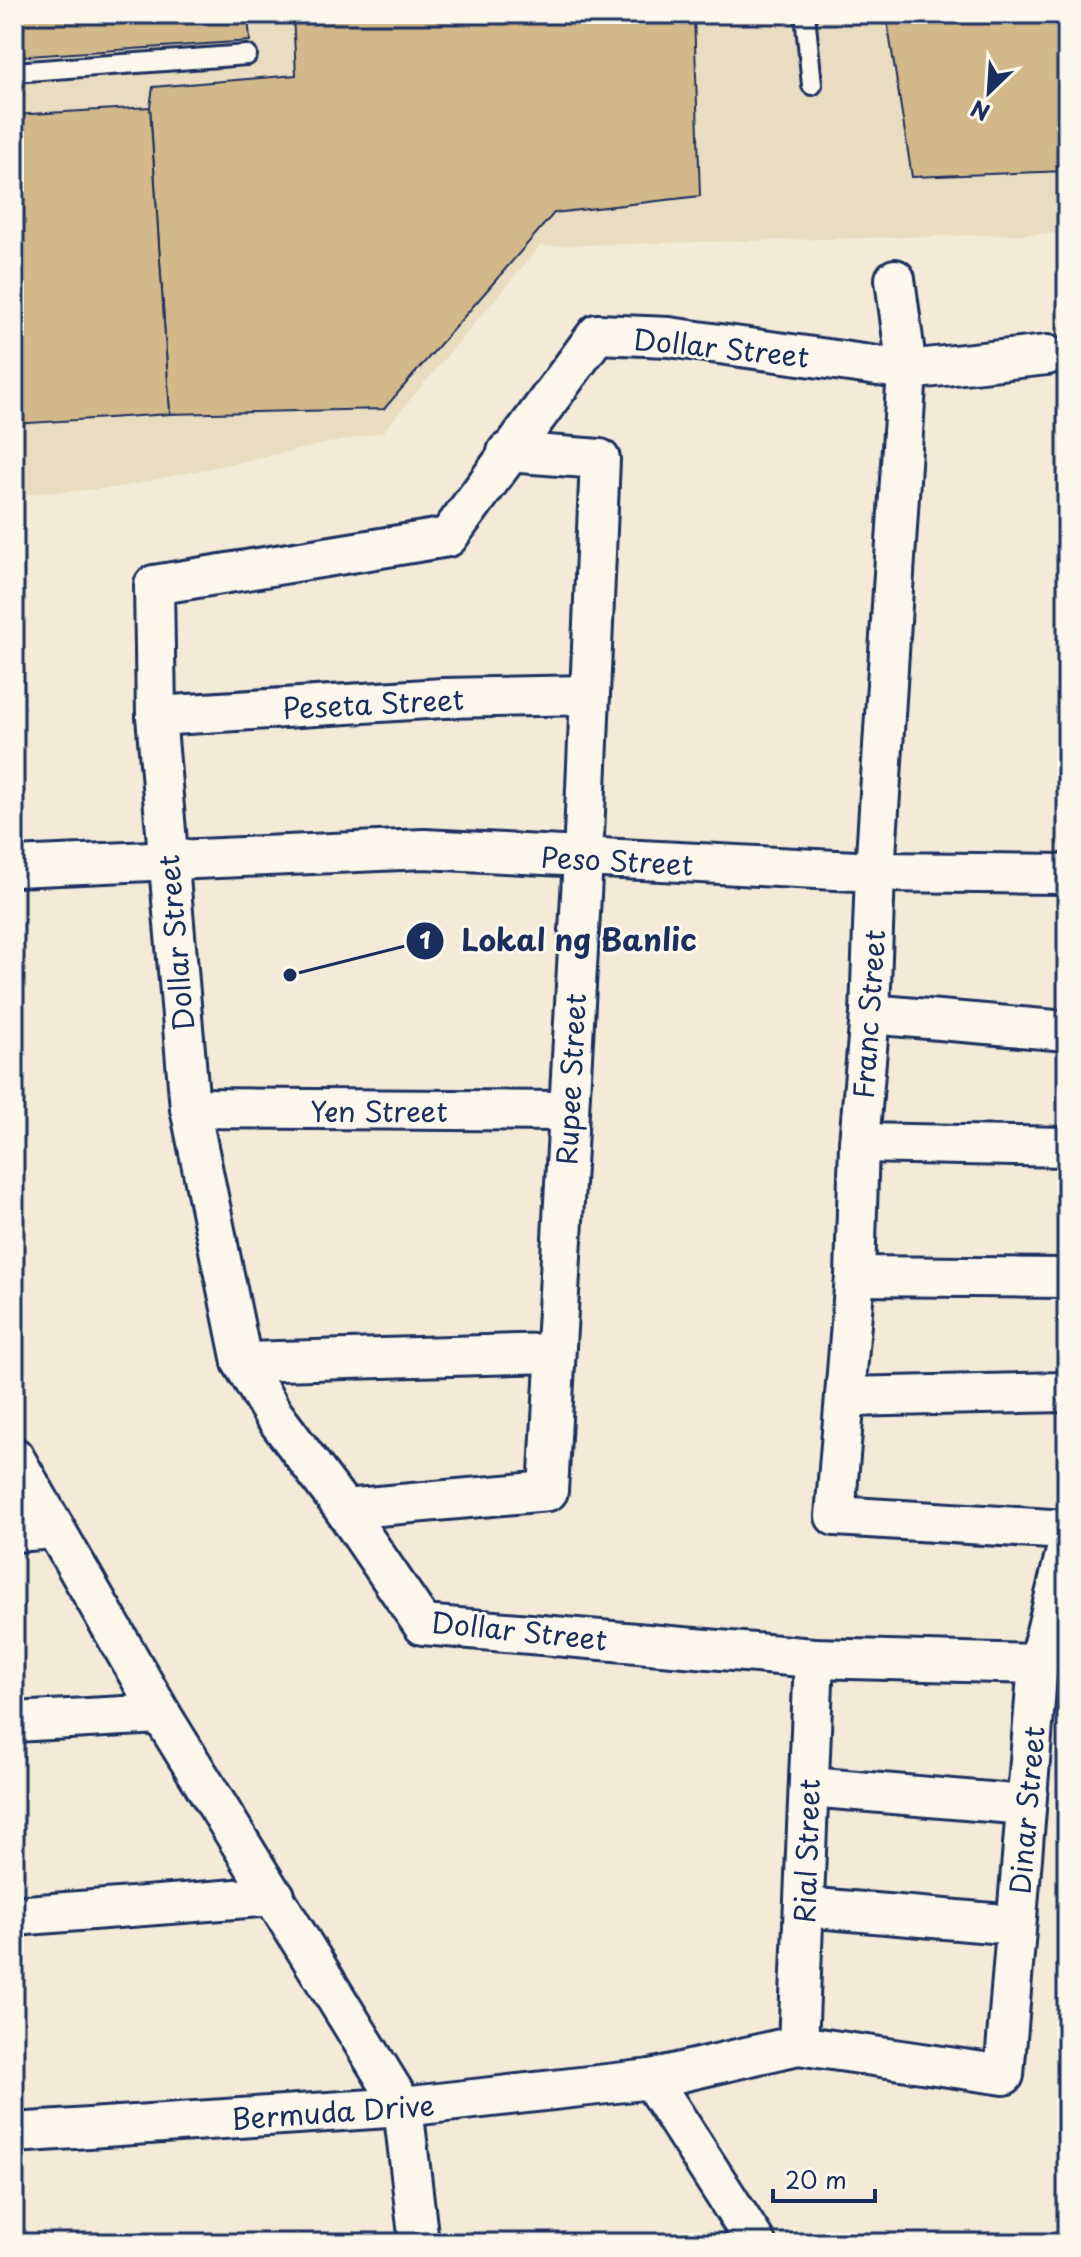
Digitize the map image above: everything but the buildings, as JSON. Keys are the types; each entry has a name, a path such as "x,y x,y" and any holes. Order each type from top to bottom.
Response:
{"street":[{"name":"Franc Street","path":"895,279 907,370 875,872 870,1014 859,1143 855,1276 835,1516 1067,1530"},
{"name":"Dollar Street","path":"1038,1664 814,1658 423,1625 344,1509 273,1414 242,1362 190,1108 156,716 154,585 448,537 507,452 597,334 669,337 907,370 1047,355"},
{"name":"Rupee Street","path":"344,1509 548,1491 583,859 600,459 507,452"},
{"name":"Peseta Street","path":"156,716 443,698 590,695"},
{"name":"Peso Street","path":"14,867 424,849 875,872 1067,874"},
{"path":"870,1014 1067,1031"},
{"name":"Yen Street","path":"190,1108 568,1111"},
{"path":"859,1143 1067,1147"},
{"path":"855,1276 1067,1278"},
{"path":"242,1362 554,1353"},
{"path":"845,1397 1067,1392"},
{"path":"14,1457 161,1714 403,2107 419,2243"},
{"path":"14,1532 55,1529"},
{"name":"Dinar Street","path":"798,2045 1004,2075 1038,1664 1067,1547"},
{"name":"Rial Street","path":"798,2045 814,1658"},
{"path":"14,1722 161,1714"},
{"path":"809,1787 1026,1805"},
{"path":"14,1916 275,1896"},
{"path":"804,1907 1016,1925"},
{"name":"Bermuda Drive","path":"14,2133 403,2107 651,2079 798,2045"},
{"path":"651,2079 756,2243"}],"lane":[{"path":"805,14 812,85"},
{"path":"14,72 247,55"}],"shaded area":[{"path":"14,14 1067,14 1067,233 540,246 383,432 115,488 14,495"}],"place":[{"name":"Lokal ng Banlic","path":"290,975"}]}
